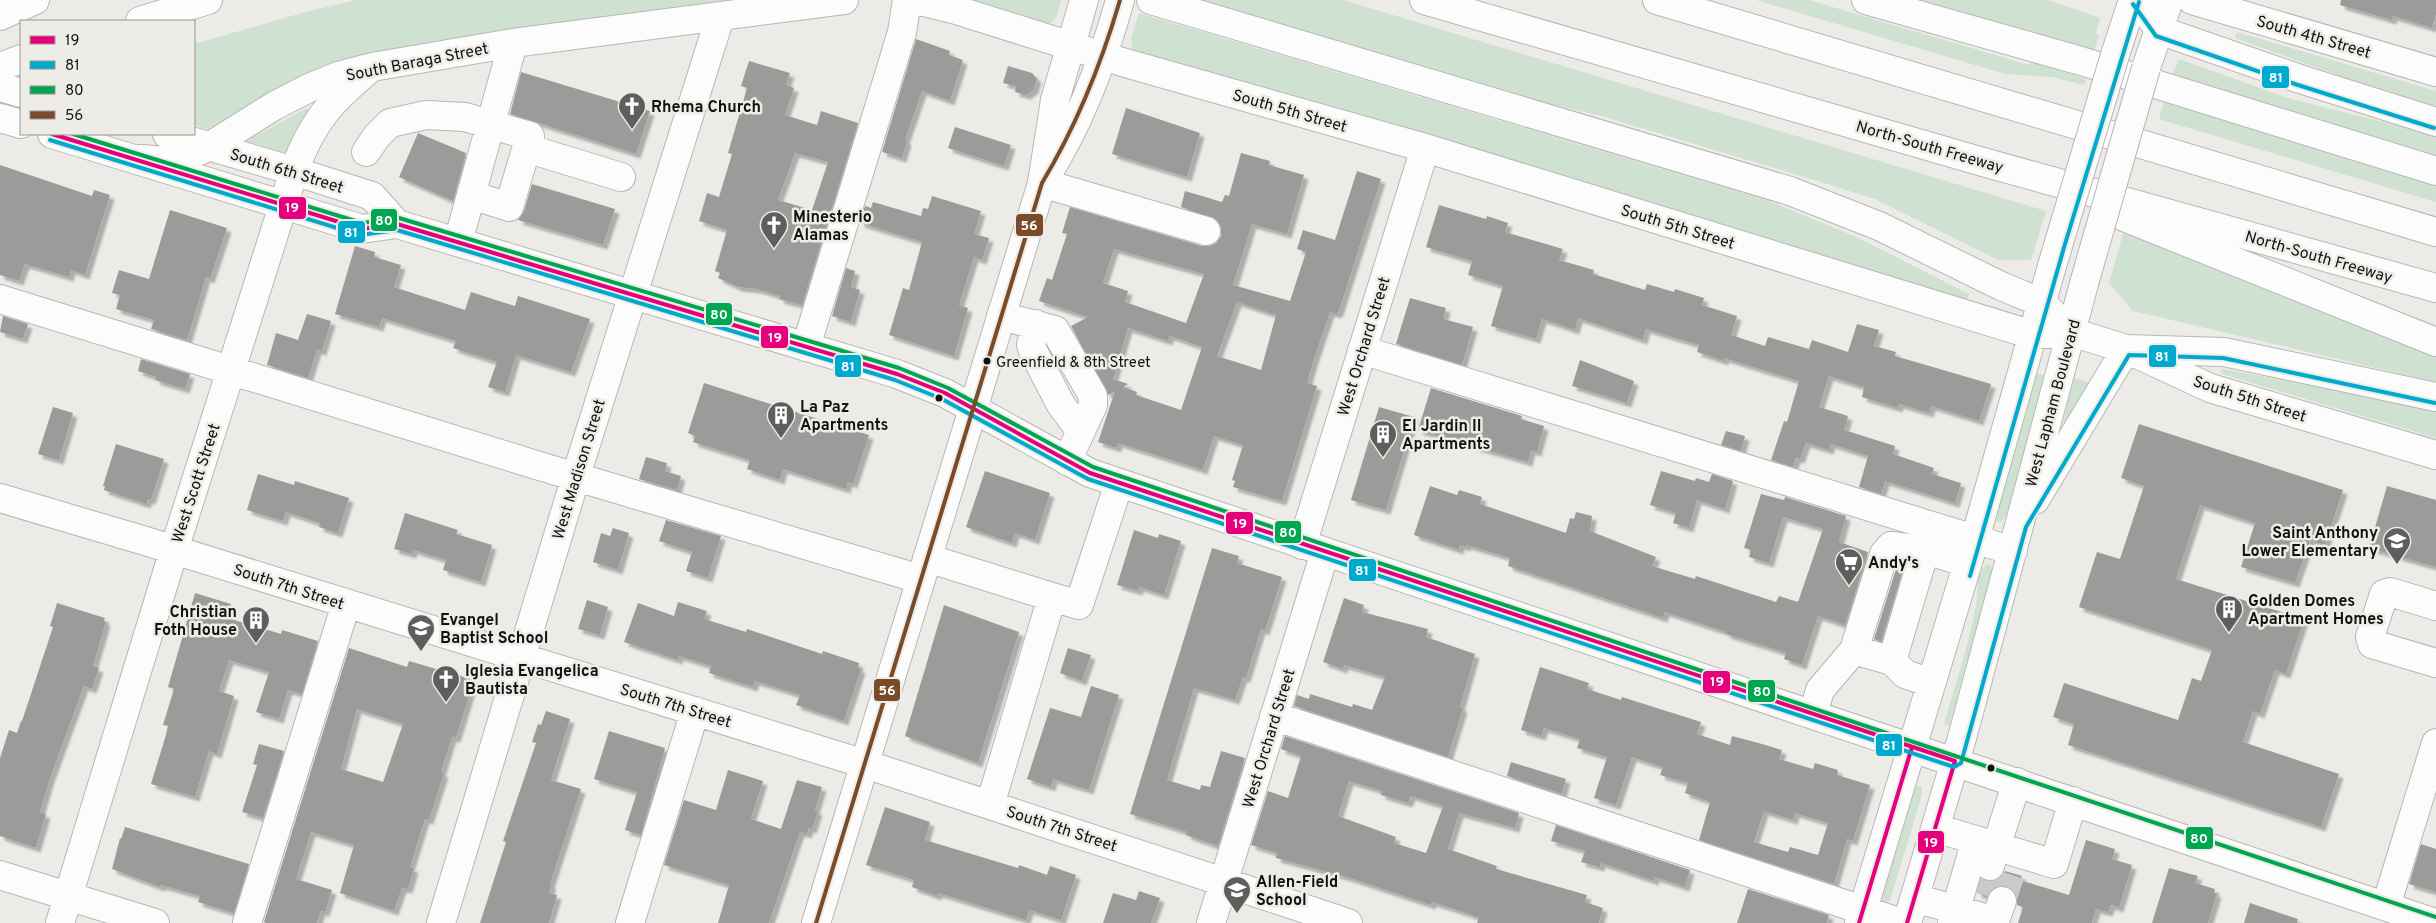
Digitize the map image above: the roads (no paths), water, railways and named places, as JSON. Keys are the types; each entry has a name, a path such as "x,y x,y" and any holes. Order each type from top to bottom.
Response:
{"main road":[{"path":"0,6 17,0"},
{"path":"0,16 35,0"},
{"path":"143,20 208,0"},
{"path":"720,17 844,0"},
{"path":"806,347 902,32 907,0"},
{"name":"South 5th Street","path":"916,0 956,10 1102,56 1425,148 2033,335 2071,332 2126,349 2210,388 2436,455"},
{"path":"1150,0 1790,191 1879,226 2001,286 2042,303 2071,332"},
{"name":"North-South Freeway","path":"1424,0 1983,162 2436,288"},
{"path":"1657,0 2436,232"},
{"path":"1866,0 2081,61 2436,171"},
{"path":"1861,916 1971,551 2052,266 2133,0"},
{"path":"2138,0 2159,30 2300,79 2436,122"},
{"name":"West Lapham Boulevard","path":"1911,910 1955,761 2085,280 2146,68 2169,0"},
{"name":"South 4th Street","path":"2192,0 2436,72"},
{"path":"816,923 1042,183 1054,100 1083,5"},
{"path":"1042,183 1061,153 1102,56 1117,9"},
{"name":"South Baraga Street","path":"134,159 168,161 186,157 210,146 274,106 300,93 338,76 372,67 513,43 720,17"},
{"name":"West Madison Street","path":"441,923 632,294 720,17"},
{"path":"458,242 513,43"},
{"name":"West Scott Street","path":"60,923 174,550 294,171 304,145 318,120 337,96 372,67"},
{"path":"0,87 20,93"},
{"path":"366,152 377,136 390,123 426,115 465,116 530,136 509,207 471,195"},
{"path":"0,118 20,124"},
{"name":"South 6th Street","path":"55,135 362,229 397,224 897,374 945,392 1090,473 2435,923"},
{"name":"South 6th Street","path":"171,135 372,196 397,224"},
{"path":"526,148 621,177"},
{"name":"West Orchard Street","path":"1211,923 1274,716 1362,350 1425,148"},
{"path":"1983,162 2436,342"},
{"path":"1042,183 1206,232"},
{"path":"0,299 576,476 924,568 1052,597 1079,605 1119,483"},
{"path":"1001,316 1055,330 1093,396 1092,405 1067,461"},
{"path":"1812,714 1820,690 1854,650 1884,554 1891,546 1925,550 1971,551 2016,538 2126,349 2224,352 2436,397"},
{"path":"1362,350 1971,551"},
{"name":"South 7th Street","path":"0,498 521,656 864,764 1348,923"},
{"path":"1892,661 1925,550"},
{"path":"2436,606 2390,592 2384,594 2370,637 2372,644 2436,663"},
{"path":"990,805 1052,597"},
{"path":"247,923 346,604"},
{"path":"1854,650 1892,661 1905,674 1931,683"},
{"path":"630,923 695,711"},
{"path":"1274,716 1861,916 1902,923"},
{"path":"2386,906 2427,803 2436,743"},
{"path":"1911,910 1973,909 1998,856 2017,782"},
{"path":"1936,828 1998,856 2054,864 2073,801"},
{"path":"0,875 155,923"}],"tunnel":[{"path":"1981,894 1990,866"},
{"path":"2002,901 2011,873"}],"place":[{"name":"Rhema Church","path":"632,130"},
{"name":"Minesterio Alamas","path":"774,249"},
{"name":"Greenfield & 8th Street","path":"987,361"},
{"name":"La Paz Apartments","path":"781,439"},
{"name":"El Jardin II Apartments","path":"1383,458"},
{"name":"Saint Anthony Lower Elementary","path":"2397,565"},
{"name":"Andy's","path":"1849,586"},
{"name":"Golden Domes Apartment Homes","path":"2229,633"},
{"name":"Christian Foth House","path":"256,644"},
{"name":"Evangel Baptist School","path":"421,652"},
{"name":"Iglesia Evangelica Bautista","path":"446,703"},
{"name":"Allen-Field School","path":"1237,914"}]}
